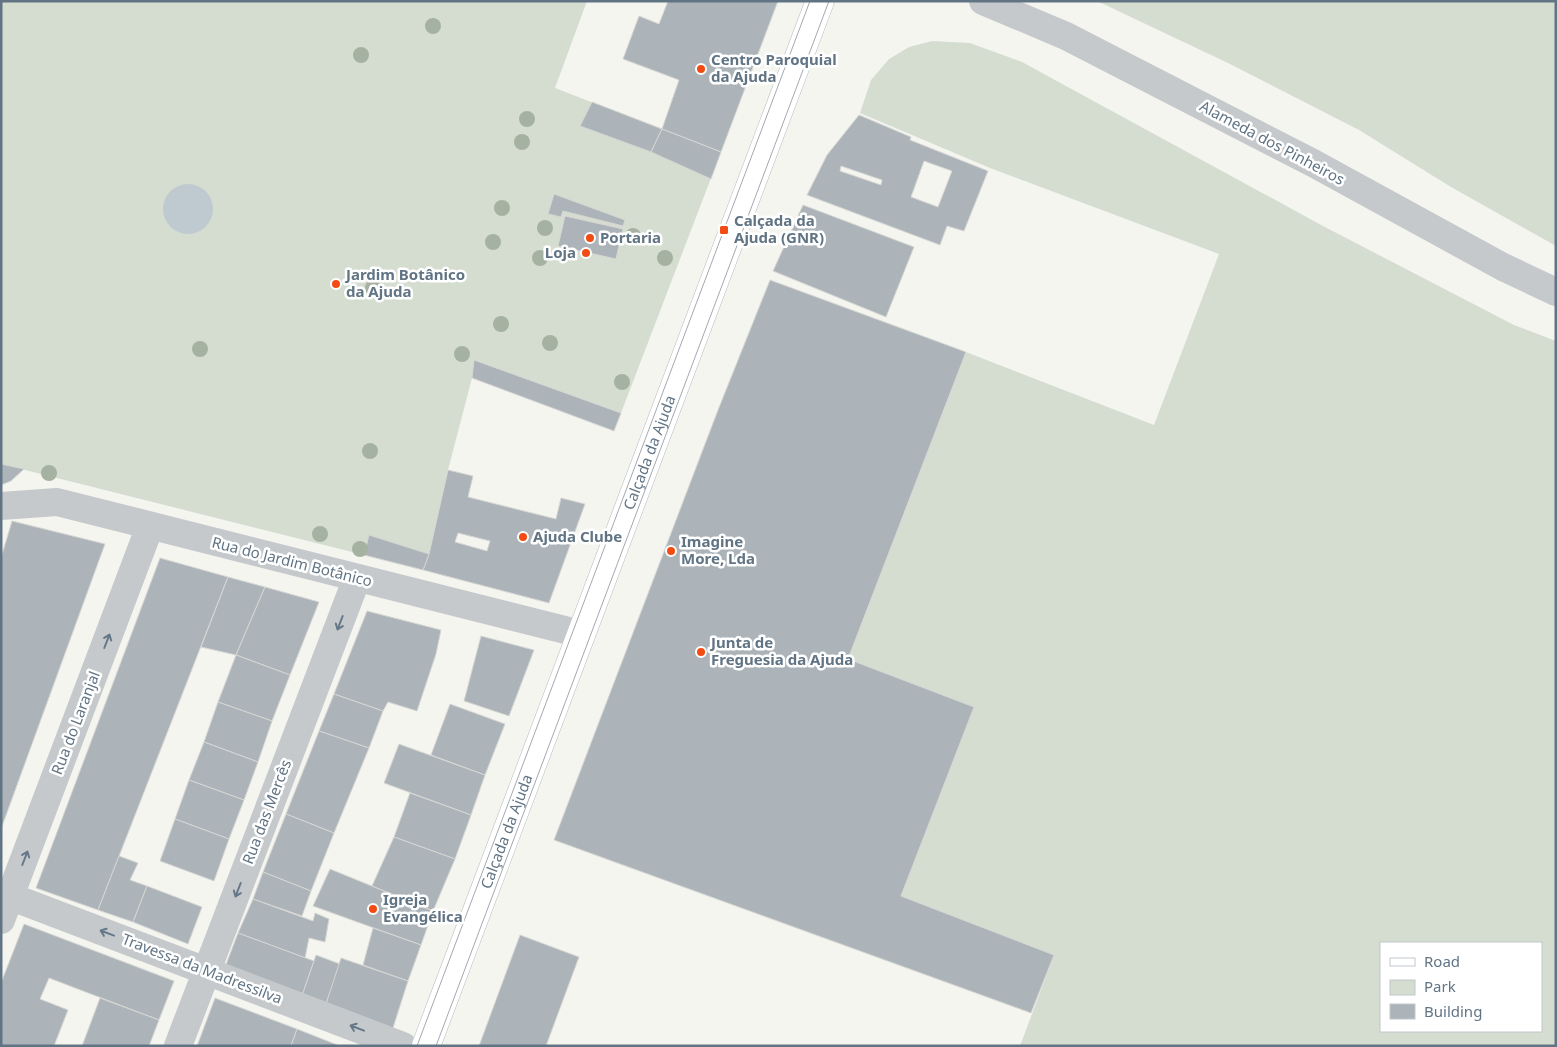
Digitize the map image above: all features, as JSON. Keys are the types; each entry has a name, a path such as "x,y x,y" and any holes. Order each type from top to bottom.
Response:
{"street":[{"name":"Calçada da Ajuda","path":"426,1046 820,1"},
{"name":"Alameda dos Pinheiros","path":"984,1 1066,36 1313,163 1503,267 1556,292"},
{"name":"Rua do Jardim Botânico","path":"1,506 56,502 582,634"},
{"name":"Rua do Laranjal","path":"4,903 150,526"},
{"name":"Rua das Mercês","path":"178,1046 357,578"},
{"name":"Travessa da Madressilva","path":"4,903 206,971 403,1046"}],"green space":[{"name":"Jardim Botânico da Ajuda","path":"1,1 587,1 555,88 721,152 621,413 474,360 472,378 429,554 369,536 364,555 1,464"},
{"path":"1097,1 1556,1 1556,246 1451,187 1359,130 1230,64"},
{"path":"932,41 970,43 1022,62 1323,226 1514,325 1556,341 1556,1046 1020,1046 1054,955 901,896 973,707 848,659 966,352 1154,425 1219,254 990,168 860,113 871,80 889,59 909,47"}],"shaded area":[{"path":"188,184 197,186 208,195 213,209 211,218 202,229 188,234 179,232 168,223 163,209 165,200 174,189"}],"building":[{"name":"Centro Paroquial da Ajuda","path":"668,1 778,1 721,152 662,129 679,80 623,59 639,16 659,24"},
{"path":"592,102 662,129 651,152 580,126"},
{"path":"859,115 911,137 910,140 988,171 964,231 947,226 940,245 807,195 827,155","holes":["924,161 952,171 938,207 911,197","841,166 882,180 881,185 840,171"]},
{"path":"662,129 721,152 711,179 651,152"},
{"path":"554,194 625,220 623,226 563,211 561,217 548,214"},
{"path":"803,205 914,247 886,317 773,271"},
{"name":"Portaria","path":"565,216 623,229 616,259 558,246"},
{"path":"770,280 966,352 848,659 974,707 901,896 1054,955 1031,1013 554,840 718,410"},
{"path":"474,360 621,413 614,431 472,378"},
{"path":"1,464 24,469 11,481 1,485"},
{"name":"Ajuda Clube","path":"448,470 473,476 468,497 556,519 561,498 585,504 549,603 423,570 429,554","holes":["458,533 490,541 487,551 455,542"]},
{"path":"12,521 105,544 1,829 1,558"},
{"path":"369,535 429,554 423,570 364,555"},
{"path":"160,558 228,577 98,910 36,888"},
{"path":"228,577 265,587 236,655 201,647"},
{"path":"265,587 319,602 290,675 236,655"},
{"path":"367,611 441,630 436,654 417,711 388,702 383,711 334,694"},
{"path":"481,636 534,650 509,716 464,701"},
{"path":"236,655 290,675 272,721 218,702"},
{"path":"334,694 383,711 369,748 319,731"},
{"path":"218,702 272,721 258,762 204,742"},
{"path":"450,704 505,724 485,775 431,755"},
{"path":"319,731 369,748 334,833 286,814"},
{"path":"204,742 258,762 244,800 189,780"},
{"path":"399,744 485,775 471,815 384,783"},
{"path":"189,780 244,800 229,839 175,819"},
{"path":"410,793 471,815 455,859 394,837"},
{"path":"286,814 334,833 311,891 263,872"},
{"path":"175,819 229,839 214,881 160,861"},
{"path":"394,837 455,859 433,911 372,886"},
{"path":"119,856 138,863 130,880 147,886 133,922 98,910"},
{"name":"Igreja Evangélica","path":"330,869 433,911 421,945 313,906"},
{"path":"263,872 311,891 302,916 253,899"},
{"path":"147,886 202,907 188,944 133,922"},
{"path":"253,899 313,921 315,913 329,919 325,942 309,938 305,958 238,933"},
{"path":"24,924 174,981 159,1020 49,978 40,999 68,1010 54,1046 1,1046 1,983"},
{"path":"373,928 421,945 408,981 363,965"},
{"path":"238,933 314,961 302,996 225,967"},
{"path":"520,935 579,957 546,1046 479,1046"},
{"path":"316,955 340,964 326,1004 302,996"},
{"path":"341,958 408,981 392,1031 326,1004"},
{"path":"100,998 159,1020 149,1046 82,1046"},
{"path":"215,998 297,1029 291,1046 197,1046"},
{"path":"297,1029 340,1046 291,1046"}],"tram line":[{"path":"417,1046 810,1"},
{"path":"436,1046 829,1"}],"place":[{"name":"Centro Paroquial da Ajuda","path":"701,69"},
{"name":"Calçada da Ajuda (GNR)","path":"724,230"},
{"name":"Portaria","path":"590,238"},
{"name":"Loja","path":"586,253"},
{"name":"Jardim Botânico da Ajuda","path":"336,284"},
{"name":"Ajuda Clube","path":"523,537"},
{"name":"Imagine More, Lda","path":"671,551"},
{"name":"Junta de Freguesia da Ajuda","path":"701,652"},
{"name":"Igreja Evangélica","path":"373,909"}]}
